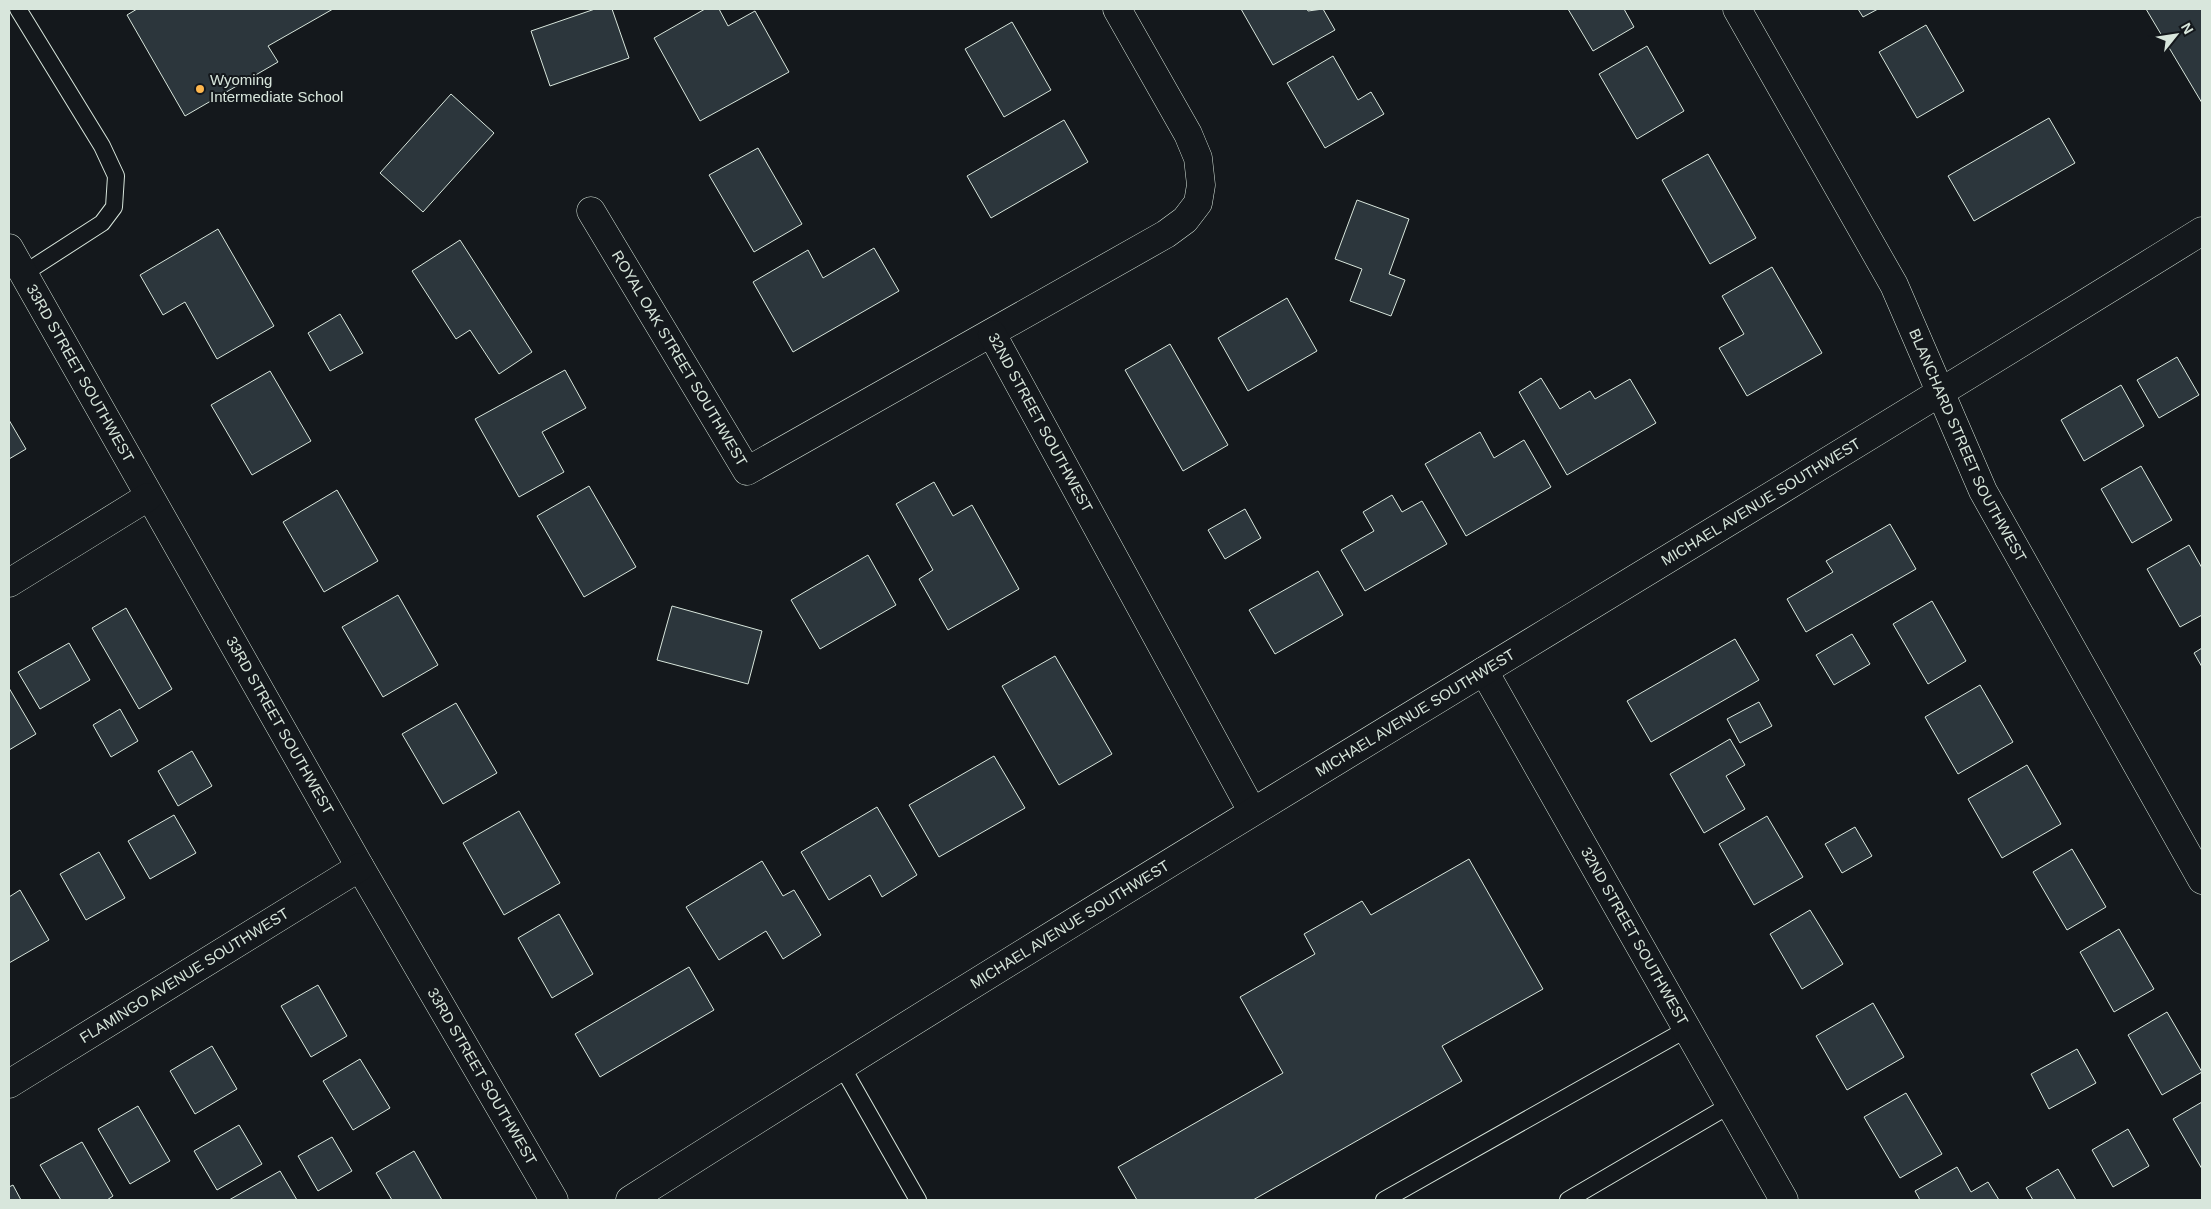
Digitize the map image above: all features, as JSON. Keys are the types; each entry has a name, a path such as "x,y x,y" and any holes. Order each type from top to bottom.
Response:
{"street":[{"name":"32ND STREET SOUTHWEST","path":"1118,9 1188,134 1198,158 1201,185 1198,203 1185,220 1166,234 992,334 1252,812"},
{"name":"BLANCHARD STREET SOUTHWEST","path":"1737,9 1894,285 1983,490 2202,880"},
{"name":"ROYAL OAK STREET SOUTHWEST","path":"591,211 747,471 992,334"},
{"name":"MICHAEL AVENUE SOUTHWEST","path":"630,1200 841,1065 2202,231"},
{"name":"33RD STREET SOUTHWEST","path":"9,248 148,497 554,1200"},
{"path":"9,584 148,497"},
{"name":"32ND STREET SOUTHWEST","path":"1484,672 1784,1200"},
{"name":"FLAMINGO AVENUE SOUTHWEST","path":"9,1084 360,867"}],"lane":[{"path":"18,9 102,146 116,176 114,207 102,223 23,274"},
{"path":"1384,1200 1687,1028"},
{"path":"841,1065 918,1200"},
{"path":"1568,1200 1730,1105"}],"building":[{"path":"137,9 333,9 268,46 278,62 185,116 127,15"},
{"path":"595,9 612,9 629,58 550,86 531,31"},
{"path":"705,9 719,9 728,26 755,11 789,72 700,121 654,38"},
{"path":"1241,9 1307,9 1308,11 1323,9 1335,30 1273,65"},
{"path":"1568,9 1624,9 1634,27 1593,51"},
{"path":"1858,9 1878,9 1863,17"},
{"path":"2146,9 2202,9 2202,103"},
{"path":"1012,22 1051,90 1004,117 965,49"},
{"path":"1926,25 1964,91 1917,118 1879,52"},
{"path":"1647,46 1684,111 1637,139 1599,74"},
{"path":"1333,56 1358,100 1371,92 1384,114 1325,148 1287,83"},
{"path":"451,94 494,133 423,212 380,173"},
{"path":"2049,118 2075,163 1974,221 1948,176"},
{"path":"1064,120 1088,162 991,218 967,176"},
{"path":"758,148 802,224 754,252 709,175"},
{"path":"1708,154 1756,238 1710,264 1662,180"},
{"path":"1357,200 1409,219 1389,274 1405,280 1391,316 1350,301 1362,269 1335,259"},
{"path":"218,229 274,326 217,359 185,302 163,315 140,275"},
{"path":"460,240 532,352 499,374 470,330 456,339 412,271"},
{"path":"874,248 899,291 793,352 753,282 808,250 823,278"},
{"path":"1772,267 1822,353 1747,396 1719,348 1744,334 1722,296"},
{"path":"1287,298 1317,351 1248,391 1218,338"},
{"path":"340,314 363,353 330,371 308,333"},
{"path":"1170,344 1228,445 1183,471 1125,370"},
{"path":"2177,357 2199,395 2159,418 2137,380"},
{"path":"565,370 586,408 542,432 564,472 519,497 475,419"},
{"path":"270,371 311,441 252,475 211,405"},
{"path":"1541,378 1560,409 1590,391 1595,399 1630,379 1656,423 1567,475 1519,392"},
{"path":"2121,385 2144,426 2084,461 2061,420"},
{"path":"9,420 26,449 9,459"},
{"path":"1480,432 1494,458 1524,440 1551,487 1466,536 1425,464"},
{"path":"2141,466 2172,520 2132,543 2101,489"},
{"path":"934,482 953,516 972,505 1019,589 948,630 919,579 933,570 896,504"},
{"path":"589,486 636,567 584,597 537,516"},
{"path":"337,490 378,561 324,592 283,522"},
{"path":"1392,495 1402,512 1422,501 1447,544 1365,591 1341,550 1374,531 1363,512"},
{"path":"1245,509 1261,538 1225,559 1208,530"},
{"path":"1890,524 1916,569 1806,632 1787,599 1833,572 1826,561"},
{"path":"2189,545 2202,568 2202,615 2180,627 2147,569"},
{"path":"868,555 896,605 820,649 791,600"},
{"path":"1318,571 1343,615 1275,654 1249,610"},
{"path":"398,595 438,665 383,697 342,627"},
{"path":"1932,601 1966,661 1928,684 1893,624"},
{"path":"672,606 762,631 748,684 657,660"},
{"path":"126,608 172,689 139,709 92,628"},
{"path":"1852,634 1870,664 1834,685 1816,655"},
{"path":"1735,639 1759,680 1651,742 1627,701"},
{"path":"69,643 90,680 40,709 18,672"},
{"path":"2202,648 2202,667 2194,653"},
{"path":"1055,656 1112,754 1059,785 1002,686"},
{"path":"1980,685 2013,742 1958,774 1925,717"},
{"path":"9,688 36,734 9,750"},
{"path":"1759,702 1772,726 1740,743 1727,719"},
{"path":"456,703 497,773 443,804 402,734"},
{"path":"120,709 138,741 111,757 93,725"},
{"path":"1730,739 1745,765 1726,776 1745,809 1704,833 1670,774"},
{"path":"192,751 212,786 178,806 158,771"},
{"path":"994,756 1025,808 939,857 909,805"},
{"path":"2027,765 2061,824 2002,858 1968,799"},
{"path":"877,807 917,875 882,897 870,875 829,900 801,852"},
{"path":"519,811 560,883 504,915 463,843"},
{"path":"174,815 196,853 150,879 128,841"},
{"path":"1767,816 1803,877 1754,905 1719,844"},
{"path":"1855,827 1872,856 1842,873 1825,844"},
{"path":"2072,849 2106,907 2067,930 2033,872"},
{"path":"99,852 125,898 86,920 60,874"},
{"path":"1469,859 1543,989 1442,1046 1462,1081 1253,1200 1137,1200 1118,1167 1283,1073 1240,997 1315,954 1304,934 1362,901 1371,915"},
{"path":"762,861 783,896 794,890 821,935 783,959 766,931 719,960 686,907"},
{"path":"20,890 49,940 9,963 9,897"},
{"path":"1810,910 1843,964 1802,989 1770,934"},
{"path":"559,914 593,974 552,998 518,938"},
{"path":"2119,929 2154,989 2114,1012 2080,952"},
{"path":"689,967 714,1010 600,1077 575,1034"},
{"path":"318,985 347,1036 311,1057 281,1006"},
{"path":"1873,1003 1904,1057 1847,1090 1816,1036"},
{"path":"2167,1012 2202,1072 2162,1095 2128,1035"},
{"path":"212,1046 237,1089 195,1114 170,1071"},
{"path":"2077,1049 2096,1083 2049,1109 2031,1074"},
{"path":"360,1059 390,1108 353,1130 323,1081"},
{"path":"1906,1093 1942,1154 1900,1178 1864,1117"},
{"path":"2202,1102 2202,1169 2173,1119"},
{"path":"138,1106 170,1161 130,1184 98,1129"},
{"path":"239,1125 262,1164 217,1190 194,1151"},
{"path":"2128,1129 2149,1166 2113,1187 2092,1150"},
{"path":"332,1137 352,1171 318,1191 298,1156"},
{"path":"82,1142 113,1196 107,1200 61,1200 40,1165"},
{"path":"414,1151 442,1200 392,1200 376,1173"},
{"path":"1957,1167 1971,1192 1988,1182 1999,1200 1920,1200 1915,1191"},
{"path":"2058,1169 2076,1200 2033,1200 2026,1188"},
{"path":"280,1171 297,1200 229,1200"},
{"path":"13,1185 21,1200 9,1200 9,1187"}],"place":[{"name":"Wyoming Intermediate School","path":"200,89"}]}
